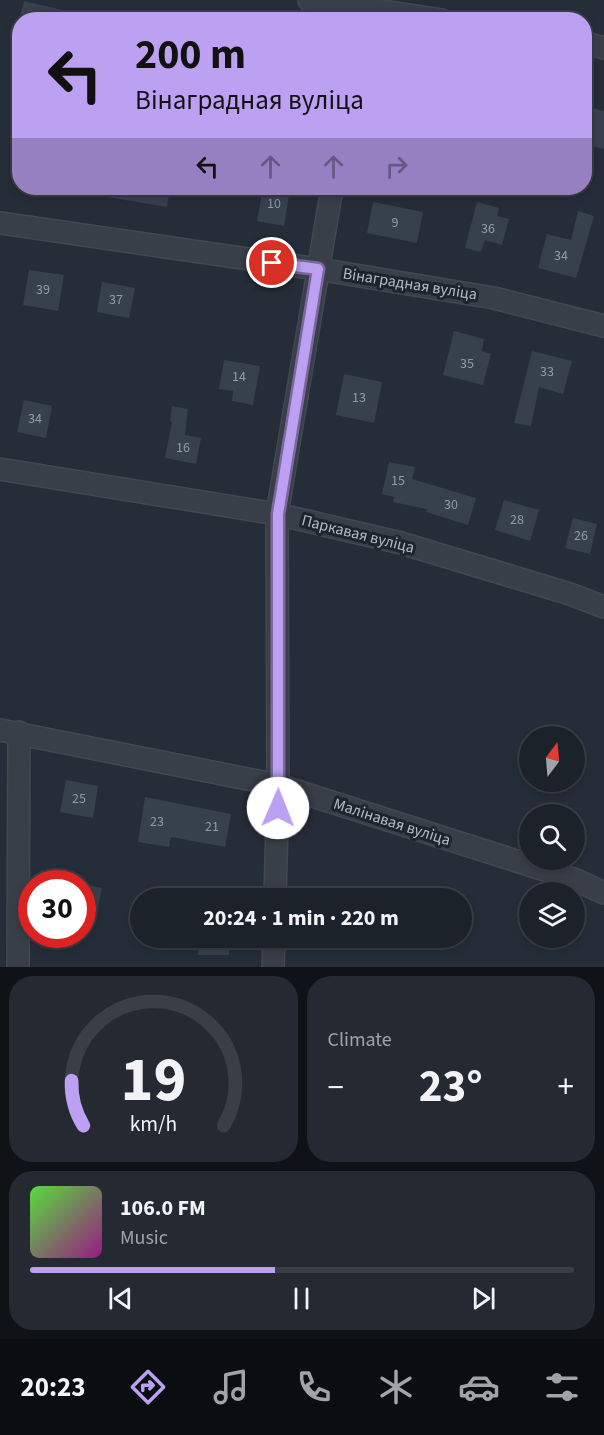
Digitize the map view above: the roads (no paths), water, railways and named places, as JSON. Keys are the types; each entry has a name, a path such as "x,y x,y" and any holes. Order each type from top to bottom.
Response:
{"street":[{"path":"309,0 385,12"},
{"path":"275,888 278,785 278,514 331,195"},
{"name":"Вінаградная вуліца","path":"0,223 318,269 494,298 604,326"},
{"name":"Паркавая вуліца","path":"0,469 278,514 400,543 570,594 604,607"},
{"path":"9,731 18,967"},
{"name":"Малінавая вуліца","path":"9,731 278,785 576,880 604,893"},
{"path":"273,967 274,948"}]}
